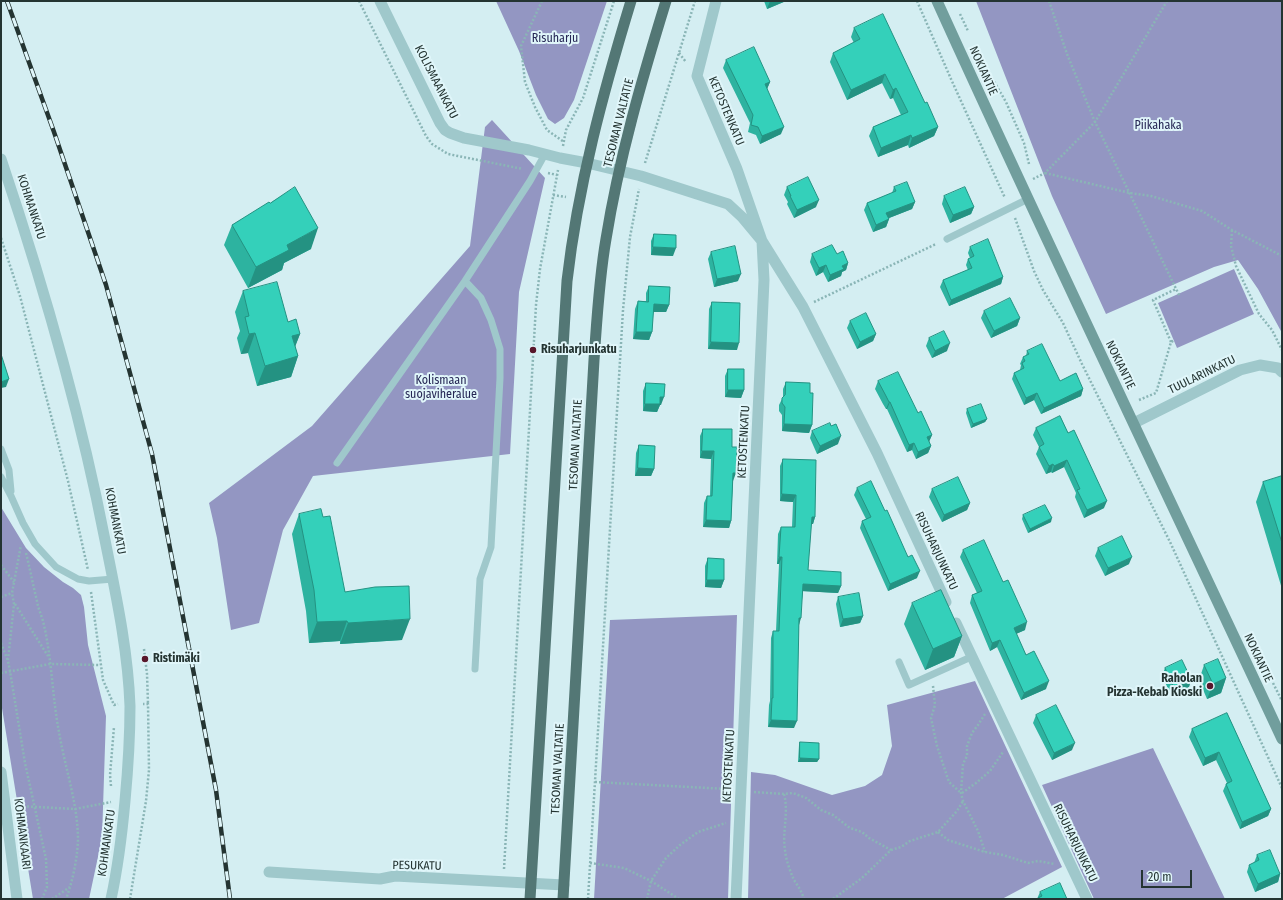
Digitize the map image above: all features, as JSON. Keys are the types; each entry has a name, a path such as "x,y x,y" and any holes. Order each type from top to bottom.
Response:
{"main road":[{"name":"TESOMAN VALTATIE","path":"530,899 567,280 572,238 587,163 631,1"},
{"name":"TESOMAN VALTATIE","path":"563,899 598,304 606,239 619,171 666,1"},
{"name":"NOKIANTIE","path":"937,1 1074,298 1282,739"}],"street":[{"name":"KOLISMAANKATU","path":"380,1 440,123 445,130 456,136 464,138 529,150 641,176 728,204 742,217 762,241"},
{"name":"KETOSTENKATU","path":"716,1 697,76 737,169 762,241 764,286 736,899"},
{"name":"KOHMANKATU","path":"1,158 29,240 76,408 94,485 113,580 126,660 130,704 130,735 123,821 116,877 111,899"},
{"name":"RISUHARJUNKATU","path":"762,241 803,307 877,453 971,657 1087,899"},
{"name":"TUULARINKATU","path":"1134,423 1240,370 1260,365 1278,368 1282,372"},
{"name":"KOHMANKAARI","path":"1,772 17,899"},
{"name":"PESUKATU","path":"269,872 380,879 395,876 564,886"}],"lane":[{"path":"337,463 465,281 530,181 545,154"},
{"path":"947,238 1028,199"},
{"path":"465,281 480,298 491,320 500,349 500,378 491,547 480,579 475,669"},
{"path":"1,449 8,470 11,496"},
{"path":"1,478 35,544 56,567 78,579 90,581 113,580"},
{"path":"898,662 909,685 971,657"}],"path":[{"path":"542,1 521,46 525,82 535,107 548,130 564,142"},
{"path":"583,98 614,1"},
{"path":"588,899 623,310 630,237 641,176 695,1"},
{"path":"917,1 950,79 1017,222 1034,271 1043,290 1064,323 1082,364 1171,544 1282,788"},
{"path":"1049,1 1067,54 1095,122 1115,166 1130,193 1180,297"},
{"path":"1032,179 1045,173 1095,122 1167,1"},
{"path":"1045,173 1130,193 1151,196 1202,211 1232,230 1282,256"},
{"path":"503,882 537,284 553,195"},
{"path":"1232,230 1231,246 1236,266 1259,314 1272,330 1282,350"},
{"path":"1,238 20,296 68,481 90,581 100,665 103,680 114,705 114,712"},
{"path":"803,307 947,238"},
{"path":"1139,400 1156,393 1171,342 1153,300 1176,289"},
{"path":"1171,342 1176,340"},
{"path":"8,661 14,604 12,593 23,537 23,523"},
{"path":"26,552 37,602 43,621 50,664 53,701 75,809 78,839 76,864 71,887 66,899"},
{"path":"1,565 15,582"},
{"path":"1,597 12,593"},
{"path":"14,604 49,658"},
{"path":"1,642 10,670 25,763 46,859 47,886 42,899"},
{"path":"130,899 146,801 149,770 147,674 144,649"},
{"path":"1,673 10,670 50,664 100,665"},
{"path":"931,675 935,705 931,718 936,746 949,782 961,793"},
{"path":"985,852 978,831 963,801 961,793 963,764 967,756 968,742 972,732 993,702"},
{"path":"114,705 148,704"},
{"path":"111,788 110,775 114,726"},
{"path":"961,793 990,771 1011,741"},
{"path":"594,782 793,794 806,798 821,810 833,815 850,828 862,832 891,850"},
{"path":"784,794 787,804 784,848 787,862 804,899"},
{"path":"111,795 112,809"},
{"path":"833,899 862,878 891,850 910,841 938,832 957,811 963,801"},
{"path":"24,806 75,809 112,802"},
{"path":"647,899 651,881 666,858 680,845 698,832 740,819"},
{"path":"938,832 948,840 985,852 1028,862 1038,861 1071,865"},
{"path":"590,863 624,868 651,881 679,899"},
{"path":"52,899 71,887"}],"green space":[{"name":"Risuharju","path":"496,1 607,1 574,100 564,118 555,124 548,119 536,95 519,51"},
{"name":"Piikahaka","path":"976,1 1282,1 1282,333 1258,289 1238,260 1214,267 1106,314 1052,196"},
{"name":"Kolismaan suojaviheralue","path":"492,120 545,178 519,292 510,454 313,476 283,530 259,623 231,630 217,538 209,503 312,426 470,246 485,127"},
{"path":"1234,269 1254,314 1177,348 1158,303"},
{"path":"1,507 26,548 44,567 81,595 84,607 88,645 106,716 102,838 89,899 33,899 1,702"},
{"path":"737,615 728,899 594,899 610,620"},
{"path":"975,681 1062,867 1002,899 748,899 751,772 775,775 832,795 865,786 882,775 892,746 887,705"},
{"path":"1153,748 1225,899 1094,899 1042,785"}],"building":[{"path":"883,14 938,127 912,138 911,135 881,148 873,127 908,112 896,88 893,90 885,74 851,90 833,53 860,39 854,28"},
{"path":"754,47 770,82 765,84 784,127 762,136 758,127 751,125 753,115 726,60"},
{"path":"808,177 819,200 797,210 787,187"},
{"path":"907,182 915,202 886,213 889,219 876,225 867,203 896,191 894,187"},
{"path":"295,187 318,228 287,245 289,250 256,267 232,225"},
{"path":"965,187 974,207 953,215 944,196"},
{"path":"654,234 676,235 676,248 653,247"},
{"path":"988,239 1003,277 951,300 943,280 972,268 968,259 974,256 970,247"},
{"path":"832,245 837,254 843,251 848,263 842,266 844,269 830,275 826,265 819,268 812,254"},
{"path":"735,246 741,274 717,279 711,252"},
{"path":"277,282 288,322 296,319 300,334 292,336 298,356 265,366 255,333 249,334 245,317 249,316 243,291"},
{"path":"649,286 670,287 669,305 654,304 652,332 636,332 638,301 648,302"},
{"path":"1010,298 1020,318 994,331 984,311"},
{"path":"712,302 740,303 739,343 711,342"},
{"path":"866,313 876,334 860,342 850,321"},
{"path":"944,331 950,343 935,351 929,338"},
{"path":"1042,344 1060,381 1076,373 1083,389 1044,408 1037,393 1026,398 1014,373 1024,368 1022,363 1025,361 1023,357 1029,354 1027,351"},
{"path":"1,354 9,379 1,382"},
{"path":"728,369 744,369 744,390 728,390"},
{"path":"898,372 918,413 921,411 932,435 927,437 931,446 918,452 914,443 909,445 890,402 878,381"},
{"path":"786,382 810,383 810,393 813,393 812,425 784,424 785,407 782,403 782,398 785,395"},
{"path":"646,383 665,384 664,397 660,397 660,404 645,404"},
{"path":"981,404 987,419 973,424 967,409"},
{"path":"1060,416 1068,433 1074,430 1107,501 1087,510 1077,490 1080,489 1067,460 1054,466 1053,464 1049,466 1039,447 1044,444 1036,428"},
{"path":"830,423 831,426 836,424 841,436 820,446 812,431"},
{"path":"703,429 732,429 732,447 737,447 736,473 733,473 731,521 706,520 707,496 712,496 714,451 702,451"},
{"path":"639,445 655,446 654,469 638,468"},
{"path":"783,459 816,460 815,517 812,517 808,570 841,572 841,586 803,584 801,618 799,618 797,721 771,720 773,698 773,631 779,631 782,557 779,557 781,527 795,527 796,495 782,494"},
{"path":"1282,476 1282,543 1263,482"},
{"path":"958,477 970,503 944,515 932,489"},
{"path":"871,481 885,511 887,510 908,557 912,555 920,571 890,584 862,521 871,517 857,488"},
{"path":"1045,505 1052,518 1030,529 1023,515"},
{"path":"321,509 323,517 330,516 345,592 375,587 409,586 410,619 348,623 347,621 317,622 314,590 299,514"},
{"path":"1122,536 1132,557 1108,568 1098,548"},
{"path":"984,540 1003,582 1008,580 1027,622 1014,628 1026,655 1034,651 1049,681 1024,693 1000,640 992,643 972,595 982,591 963,550"},
{"path":"708,558 724,559 724,580 707,580"},
{"path":"941,590 962,636 933,649 912,603"},
{"path":"859,593 863,616 843,619 838,597"},
{"path":"1218,659 1226,678 1213,684 1204,665"},
{"path":"1182,660 1191,679 1174,688 1165,668"},
{"path":"1056,705 1075,743 1054,753 1036,715"},
{"path":"1227,713 1271,809 1242,822 1226,784 1232,781 1219,752 1205,758 1192,729"},
{"path":"800,742 819,743 819,759 800,758"},
{"path":"1270,850 1280,874 1258,884 1249,865 1259,860 1257,855"},
{"path":"1060,883 1067,899 1038,898 1042,896 1040,892"}],"railway":[{"path":"7,1 54,132 106,285 152,454 216,790 230,899"}],"place":[{"name":"Risuharjunkatu","path":"533,350"},
{"name":"Ristimäki","path":"145,659"},
{"name":"Raholan Pizza-Kebab Kioski","path":"1210,686"}]}
